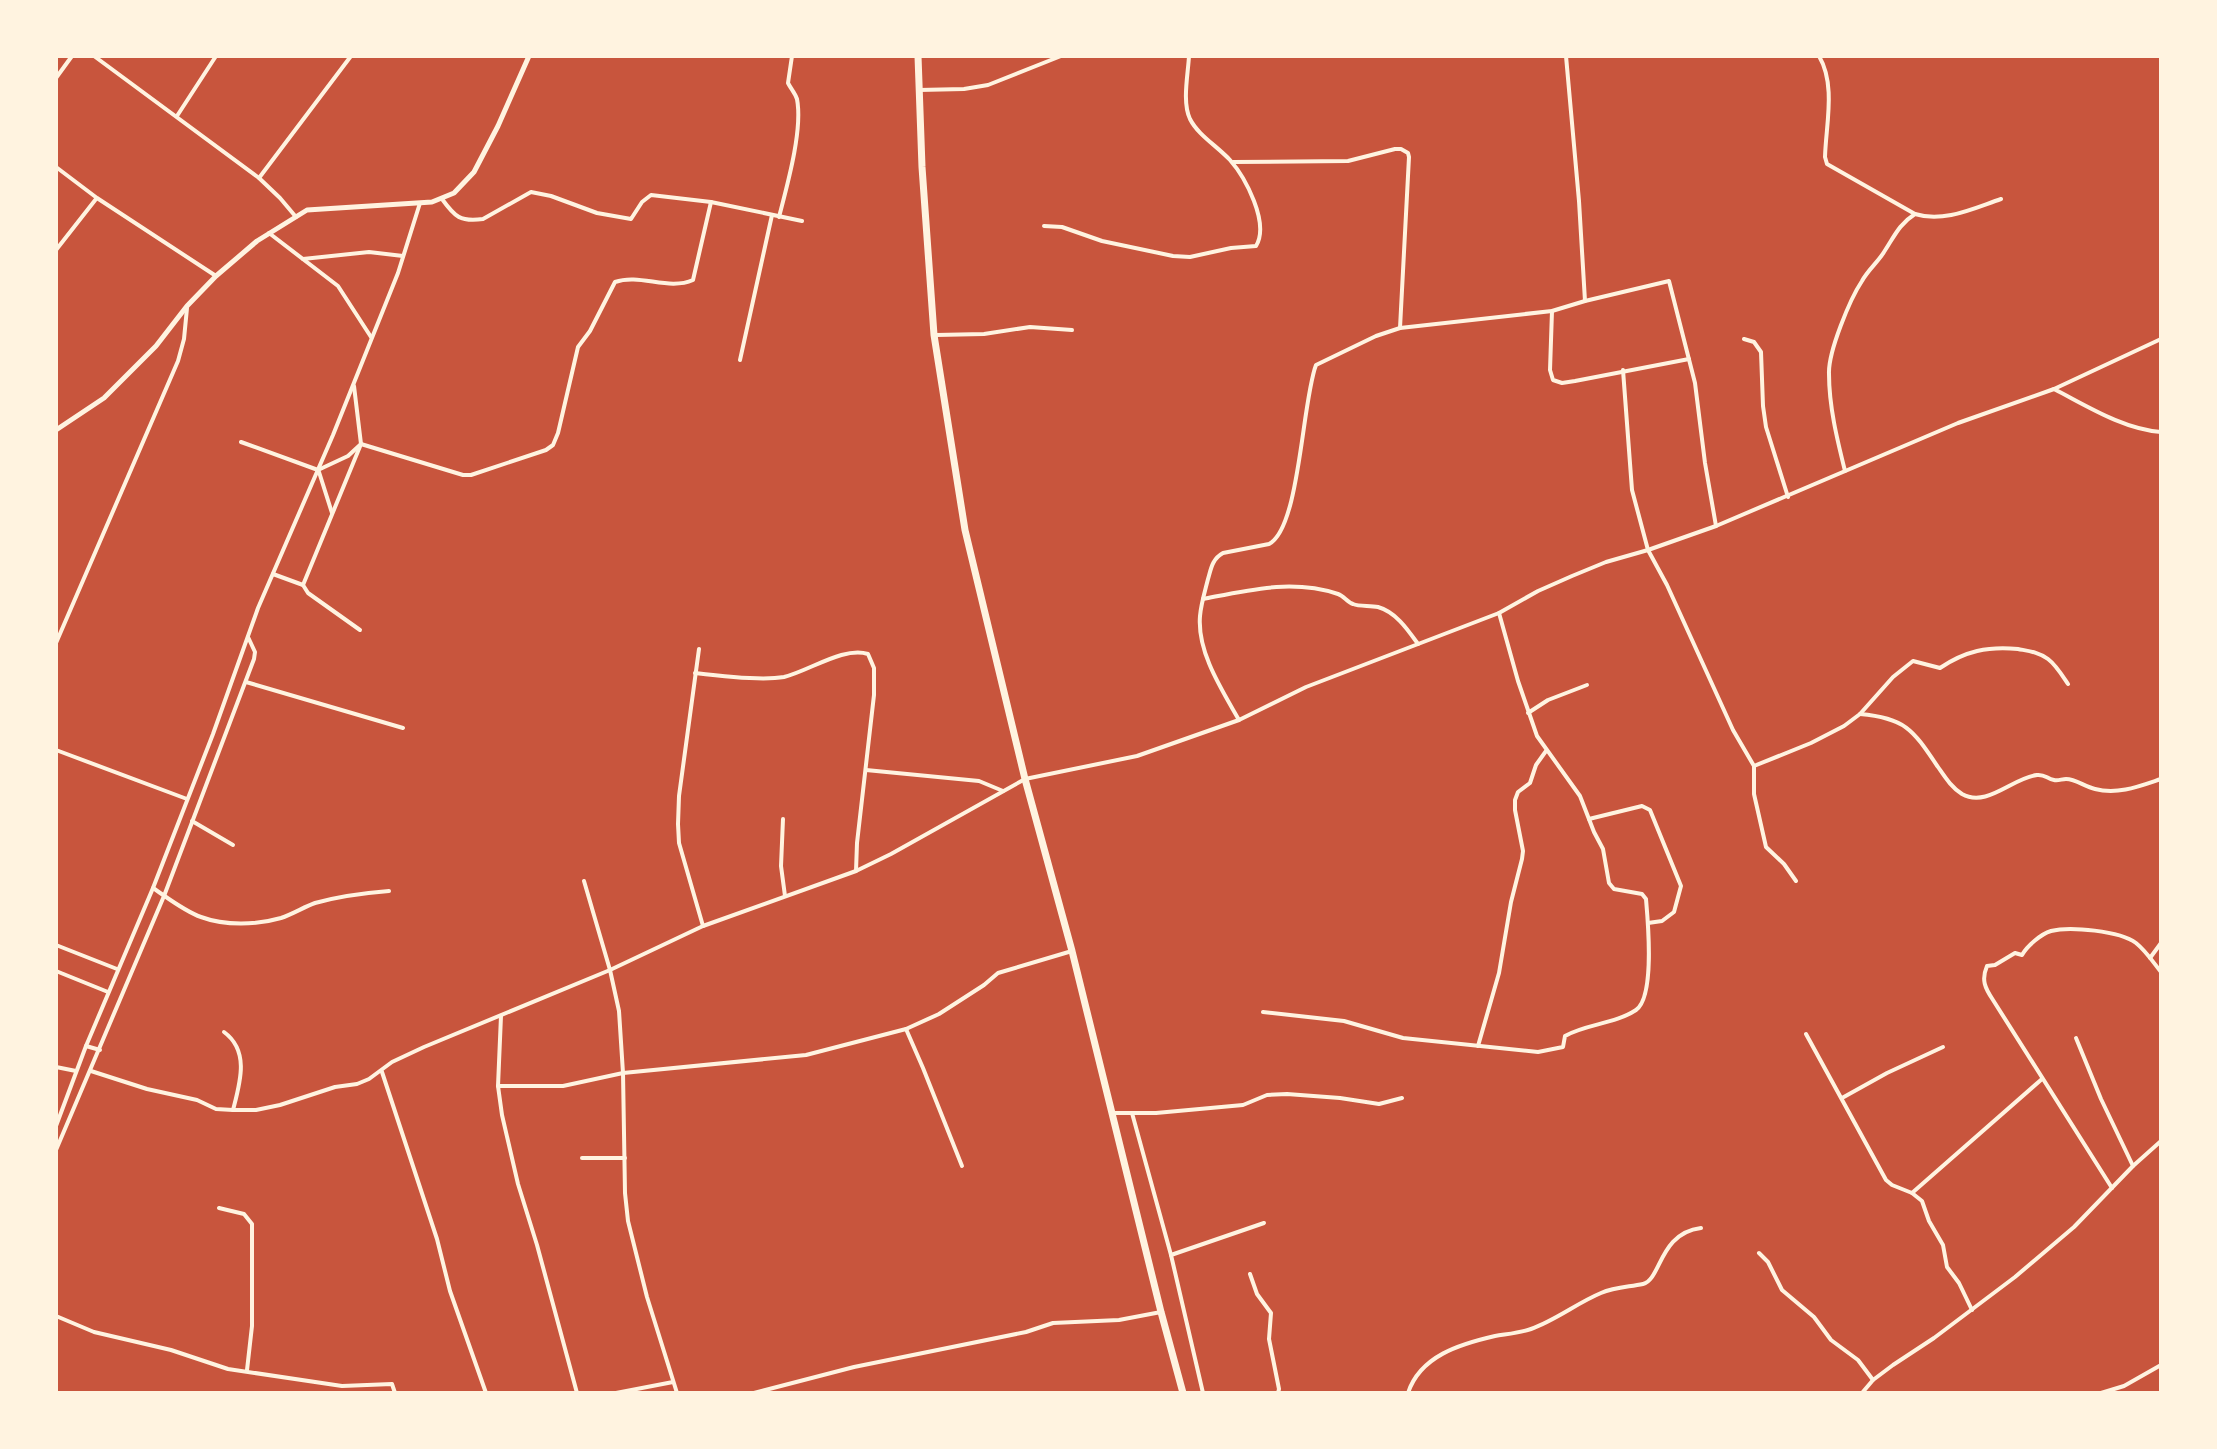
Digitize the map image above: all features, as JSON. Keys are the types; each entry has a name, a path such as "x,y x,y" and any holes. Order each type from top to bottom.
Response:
{"highway":[{"path":"918,56 934,335 965,530 1025,779 1072,951 1183,1393"}],"street":[{"path":"56,78 72,56"},
{"path":"94,56 259,178 296,217"},
{"path":"177,116 216,56"},
{"path":"259,178 351,56"},
{"path":"56,430 104,398 156,346 187,306 216,276 257,241 307,210 420,203 454,193 474,172 529,56"},
{"path":"779,217 798,123 795,95 788,83 792,56"},
{"path":"919,90 954,90 988,85 1061,56"},
{"path":"1044,226 1062,227 1102,241 1173,256 1190,257 1256,246 1260,217 1253,198 1232,162 1191,121 1187,99 1189,56"},
{"path":"1566,56 1585,301"},
{"path":"1819,56 1828,80 1827,164 1924,217 1943,217 2001,199"},
{"path":"1232,162 1348,161 1395,149 1408,153 1400,328"},
{"path":"56,167 97,198 216,276"},
{"path":"442,199 456,217 474,220 483,219 531,192 597,213 631,219 642,202 651,195 711,202 802,221"},
{"path":"56,250 97,198"},
{"path":"361,444 466,475 546,450 556,439 578,347 590,331 615,282 626,279 688,283 693,280 711,202"},
{"path":"56,1126 117,969 153,888 247,636 354,384 420,203"},
{"path":"1845,471 1832,406 1831,359 1854,294 1863,278 1885,251 1892,236 1915,214"},
{"path":"740,360 772,215"},
{"path":"269,233 343,292 371,337"},
{"path":"303,259 369,252 403,256"},
{"path":"1239,720 1221,688 1200,631 1203,599 1213,563 1217,556 1229,550 1275,541 1289,509 1316,365 1376,336 1400,328 1552,311 1669,281 1698,404 1716,526"},
{"path":"56,643 59,630 178,361 187,306"},
{"path":"1552,311 1550,370 1553,380 1562,383 1575,381 1689,359"},
{"path":"934,335 984,334 1030,327 1072,330"},
{"path":"1744,339 1754,342 1761,352 1766,427 1788,497"},
{"path":"91,1071 147,1089 197,1100 216,1109 233,1110 256,1110 280,1105 335,1087 357,1084 424,1047 610,970 703,926 856,871 1025,779 1108,764 1239,720 1306,687 1499,613 1572,576 1716,526 1958,423 2054,389 2161,339"},
{"path":"1623,370 1632,490 1648,550 1733,730 1754,766 1754,794 1766,847 1796,881"},
{"path":"303,585 361,444 354,384"},
{"path":"2054,389 2105,416 2161,432"},
{"path":"241,442 318,470 348,456 361,444"},
{"path":"318,470 332,514"},
{"path":"273,574 303,585 308,593 360,630"},
{"path":"1203,599 1263,587 1308,587 1342,595 1354,605 1388,611 1398,618 1418,644"},
{"path":"1263,1012 1344,1021 1403,1038 1538,1052 1557,1050 1563,1047 1565,1036 1571,1032 1595,1026 1635,1010 1642,1004 1648,977 1646,899 1642,894 1611,887 1603,849 1580,796 1537,736 1499,613"},
{"path":"56,1150 164,896 246,682 255,652 247,636"},
{"path":"1754,766 1844,726 1913,661 1940,668 1958,656 1982,649 2005,648 2038,653 2047,658 2068,684"},
{"path":"699,649 678,824 679,843 703,926"},
{"path":"695,673 784,677 849,652 868,654 874,668 874,695 856,871"},
{"path":"246,682 403,728"},
{"path":"1528,713 1548,700 1587,685"},
{"path":"1860,714 1884,716 1909,729 1950,784 1964,795 1977,799 2033,776 2044,775 2053,781 2069,778 2093,789 2113,792 2161,779"},
{"path":"56,750 187,799"},
{"path":"1478,1046 1499,973 1522,859 1515,800 1518,792 1530,783 1536,765 1546,751"},
{"path":"866,770 979,781 1003,791"},
{"path":"1589,819 1642,806 1650,810 1681,886 1674,912 1662,921 1647,923"},
{"path":"783,819 781,866 785,896"},
{"path":"192,821 233,845"},
{"path":"584,881 619,1011 628,1221 677,1393"},
{"path":"153,888 200,917 227,923 255,923 281,918 312,904 345,895 389,891"},
{"path":"2112,1188 1984,985 1983,975 1987,966 1995,965 2015,953 2022,955 2045,933 2087,929 2111,933 2135,942 2161,972"},
{"path":"2150,958 2161,943"},
{"path":"56,945 117,969"},
{"path":"498,1086 563,1086 623,1073 806,1055 906,1029 939,1014 998,973 1072,951"},
{"path":"56,971 108,992"},
{"path":"501,1016 498,1086 502,1115 518,1184 577,1393"},
{"path":"906,1029 962,1166"},
{"path":"224,1032 240,1050 238,1093 233,1110"},
{"path":"1806,1034 1886,1180 1922,1201 1943,1245 1947,1267 1972,1310"},
{"path":"2076,1038 2133,1166"},
{"path":"86,1046 100,1050"},
{"path":"1842,1098 1943,1047"},
{"path":"56,1067 76,1071"},
{"path":"381,1071 437,1239 450,1291 486,1393"},
{"path":"1912,1193 2042,1079"},
{"path":"1113,1113 1156,1113 1243,1105 1267,1095 1340,1098 1379,1104 1402,1098"},
{"path":"1132,1113 1171,1255 1203,1393"},
{"path":"1862,1393 1873,1380 1972,1310 2074,1227 2161,1141"},
{"path":"582,1158 625,1158"},
{"path":"219,1208 244,1214 252,1224 252,1326 247,1370"},
{"path":"1171,1255 1264,1223"},
{"path":"1408,1393 1418,1371 1449,1351 1494,1336 1530,1330 1600,1293 1626,1285 1647,1283 1652,1280 1673,1241 1684,1233 1701,1228"},
{"path":"1759,1253 1768,1262 1782,1290 1814,1317 1831,1340 1858,1360 1873,1380"},
{"path":"1250,1274 1257,1294 1271,1313 1269,1339 1278,1393"},
{"path":"754,1393 854,1367 1026,1332 1053,1323 1119,1320 1161,1312"},
{"path":"56,1316 94,1332 171,1350 228,1369 342,1386 392,1384 395,1393"},
{"path":"2101,1393 2124,1386 2161,1365"},
{"path":"616,1393 673,1382"}]}
